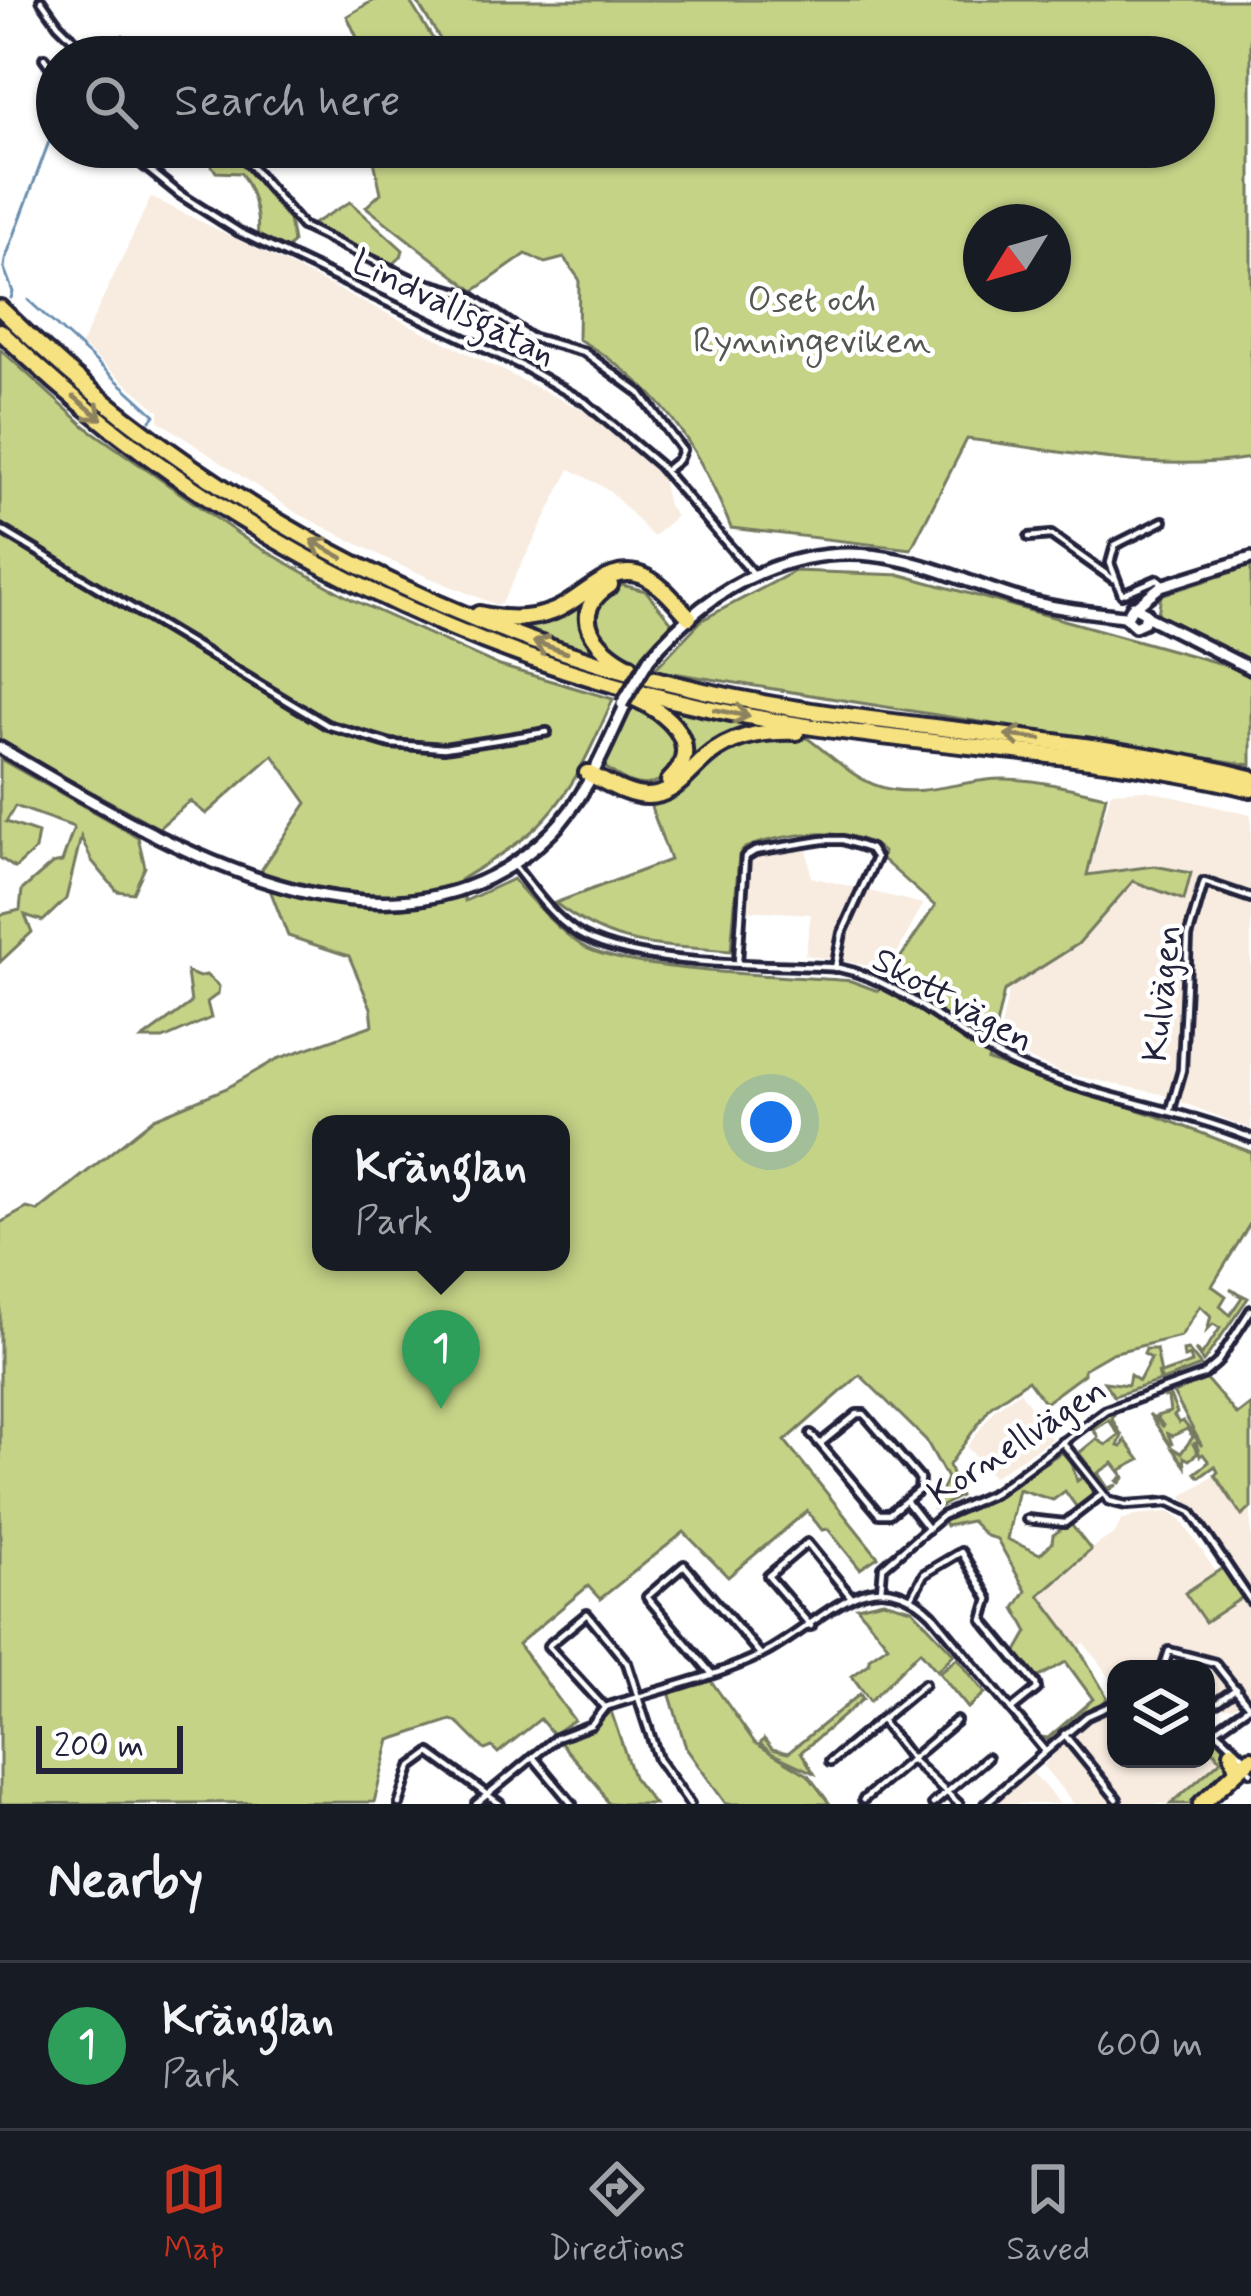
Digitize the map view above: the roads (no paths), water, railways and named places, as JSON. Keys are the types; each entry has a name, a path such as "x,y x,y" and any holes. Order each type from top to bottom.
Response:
{"highway":[{"path":"0,308 115,410 209,478 309,540 458,612 548,647 644,676 802,709 1139,753 1251,778"},
{"path":"0,331 140,450 275,539 366,589 460,631 619,686 771,721 1122,764 1251,789"},
{"path":"458,612 464,609 506,619 536,616 564,606 606,578 626,573 653,581 687,621"},
{"path":"644,676 595,641 588,620 595,598 612,584 634,582 687,621"},
{"path":"588,775 652,788 673,778 684,759 685,744 674,724 619,686"},
{"path":"588,775 630,793 651,796 671,790 708,755 748,736 800,732 910,740"},
{"path":"1232,1752 1248,1766"},
{"path":"1201,1804 1248,1766"},
{"path":"1214,1804 1248,1766"}],"main road":[{"path":"0,748 171,844 239,872 312,893 405,902 478,885 542,841 576,797 651,660 687,621 752,578 793,565 844,554 901,560 1023,599 1096,614 1137,614 1251,669"},
{"path":"1137,614 1165,585 1251,558"}],"street":[{"path":"41,0 70,36"},
{"name":"Lindvallsgatan","path":"146,168 239,232 555,383 609,419 737,551 752,578"},
{"path":"253,168 302,226 412,279 469,295 523,334 572,346 614,370 640,393 682,450 664,471"},
{"path":"1113,580 1110,563 1115,545 1163,521"},
{"path":"0,530 327,725 391,744 432,748 473,746 547,731"},
{"path":"1029,537 1051,535 1113,580 1122,594 1158,579 1165,585"},
{"path":"738,962 745,857 755,851 843,840 870,849 876,857 839,941 835,968"},
{"name":"Skottvägen","path":"513,864 562,921 605,947 642,956 835,968 889,984 974,1044 1025,1069 1171,1109 1251,1138"},
{"name":"Kulvägen","path":"1171,1109 1182,1070 1187,942 1204,882 1251,898"},
{"name":"Kornellvägen","path":"881,1590 883,1567 955,1509 994,1493 1117,1404 1203,1375 1251,1310"},
{"path":"811,1434 879,1514 890,1514 919,1490 920,1479 864,1414 856,1414 820,1444"},
{"path":"1062,1442 1101,1495 1122,1505 1166,1502 1191,1512 1251,1601"},
{"path":"1027,1519 1065,1523 1101,1495"},
{"path":"907,1502 928,1528"},
{"path":"811,1626 768,1576 807,1544 850,1597"},
{"path":"911,1598 924,1574 961,1552 989,1599 983,1620 1037,1689 1012,1711"},
{"path":"712,1674 647,1597 684,1565 761,1655"},
{"path":"476,1804 556,1738 591,1725 605,1707 761,1655 850,1597 881,1590 911,1598 943,1627 1045,1751"},
{"path":"605,1707 548,1646 586,1614 627,1663 658,1759 690,1804"},
{"path":"1166,1660 1169,1651 1206,1660"},
{"path":"1215,1665 1250,1706 1219,1731"},
{"path":"830,1762 924,1684"},
{"path":"1215,1702 1237,1688"},
{"path":"985,1804 1087,1715 1107,1707"},
{"path":"881,1720 911,1759 958,1804"},
{"path":"862,1800 956,1721"},
{"path":"1215,1728 1248,1766"},
{"path":"1219,1731 1232,1752"},
{"path":"1064,1734 1118,1798"},
{"path":"399,1804 411,1767 430,1753 500,1804"},
{"path":"532,1757 572,1804"},
{"path":"933,1804 987,1758"}],"waterway":[{"path":"11,298 5,260 39,168"},
{"path":"28,300 155,415 151,420"}],"place":[{"name":"Kränglan","path":"441,1409"}],"park label":[{"name":"Oset och Rynningeviken","path":"812,318"}]}
